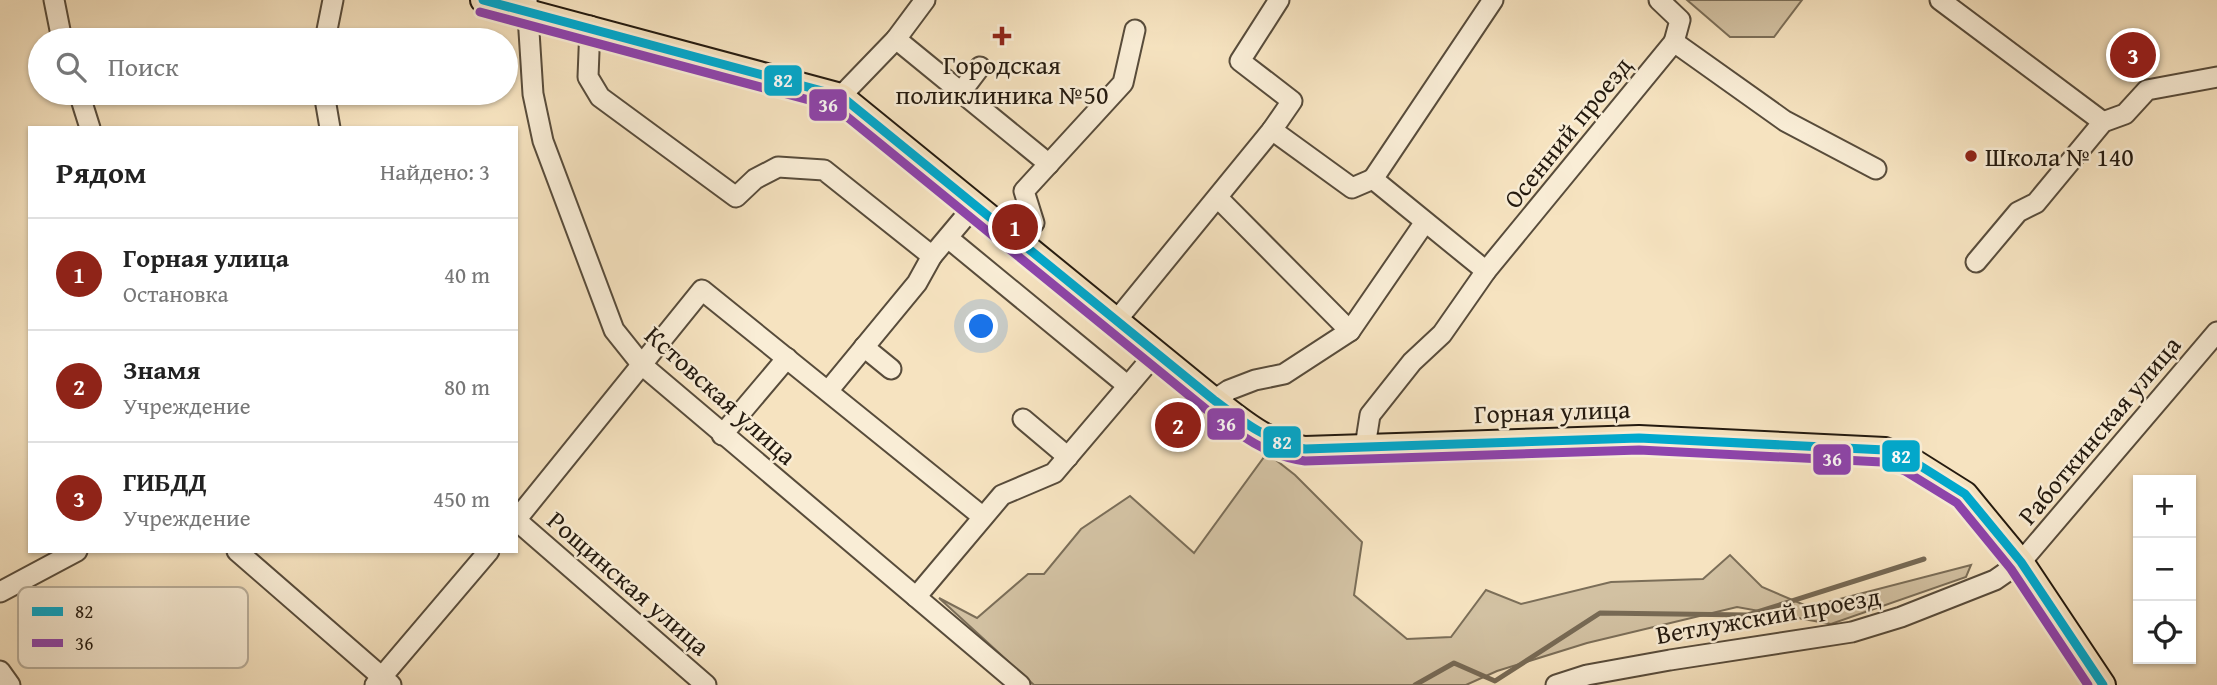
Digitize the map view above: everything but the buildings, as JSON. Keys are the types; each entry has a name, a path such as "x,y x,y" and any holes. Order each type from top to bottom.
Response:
{"main road":[{"name":"Горная улица","path":"483,0 526,5 590,26 841,96 1214,400 1262,436 1281,445 1305,449 1639,438 1885,450 1911,460 1965,494 2021,562 2103,685"}],"street":[{"path":"54,0 60,28"},
{"path":"327,28 333,0"},
{"path":"841,96 896,39 925,0"},
{"path":"1116,321 1218,198 1292,101 1240,61 1279,0"},
{"path":"1272,130 1352,188 1373,179 1493,0"},
{"path":"1659,0 1680,20 1674,42 1785,121 1876,169"},
{"path":"1940,0 2102,122"},
{"name":"Кстовская улица","path":"526,5 533,94 543,141 614,330 642,365 722,435 1020,685"},
{"path":"590,26 588,77 600,97 736,197 755,179 778,167 824,170 932,256"},
{"path":"1018,242 1034,223 1024,191 1123,83 1135,30"},
{"path":"896,39 1049,164"},
{"name":"Осенний проезд","path":"1365,447 1370,415 1412,362 1442,334 1486,271 1674,42"},
{"path":"961,92 980,67"},
{"path":"1976,262 2018,212 2036,203 2102,122 2125,114 2147,90 2217,77"},
{"path":"83,105 89,126"},
{"path":"326,105 330,126"},
{"path":"1373,179 1486,271"},
{"path":"1218,198 1350,331"},
{"path":"828,391 917,283 932,256 974,206"},
{"path":"1214,400 1242,385 1284,374 1350,331 1425,222"},
{"path":"948,238 1128,387"},
{"path":"518,518 702,289 983,516"},
{"name":"Работкинская улица","path":"2021,562 2217,332"},
{"path":"864,347 891,369"},
{"path":"916,597 1002,495 1054,473 1156,353"},
{"path":"722,435 787,358"},
{"path":"1023,419 1068,457"},
{"name":"Рощинская улица","path":"518,522 706,685"},
{"path":"0,592 73,553"},
{"path":"239,553 382,682 487,553"},
{"name":"Ветлужский проезд","path":"1556,685 1587,675 1670,660 1852,632 1901,617 1995,580 2021,562"},
{"path":"0,671 10,685"}],"shaded area":[{"path":"1687,0 1802,0 1774,37 1730,37"},
{"path":"1267,453 1295,475 1362,542 1354,595 1407,639 1451,637 1486,590 1521,604 1611,582 1703,579 1730,555 1762,587 1809,607 1971,565 1966,577 1831,624 1737,607 1587,643 1497,671 1466,685 1034,685 939,598 977,618 1028,574 1044,574 1081,529 1130,496 1194,553"}],"waterway":[{"path":"1415,685 1454,663 1495,681 1600,613 1748,615 1924,559"}],"transit line":[{"name":"82","path":"483,0 841,96 1214,400 1257,430 1292,446 1305,449 1639,438 1885,450 1911,460 1965,494 2021,562 2103,685"},
{"name":"36","path":"480,12 835,107 1207,410 1241,435 1277,454 1305,461 1639,450 1882,462 1905,471 1957,503 2011,569 2088,685"}],"place":[{"name":"Городская поликлиника №50","path":"1002,36"},
{"name":"ГИБДД","path":"2133,55"},
{"name":"Школа № 140","path":"1971,156"},
{"name":"Горная улица","path":"1015,227"},
{"name":"Знамя","path":"1178,425"}]}
